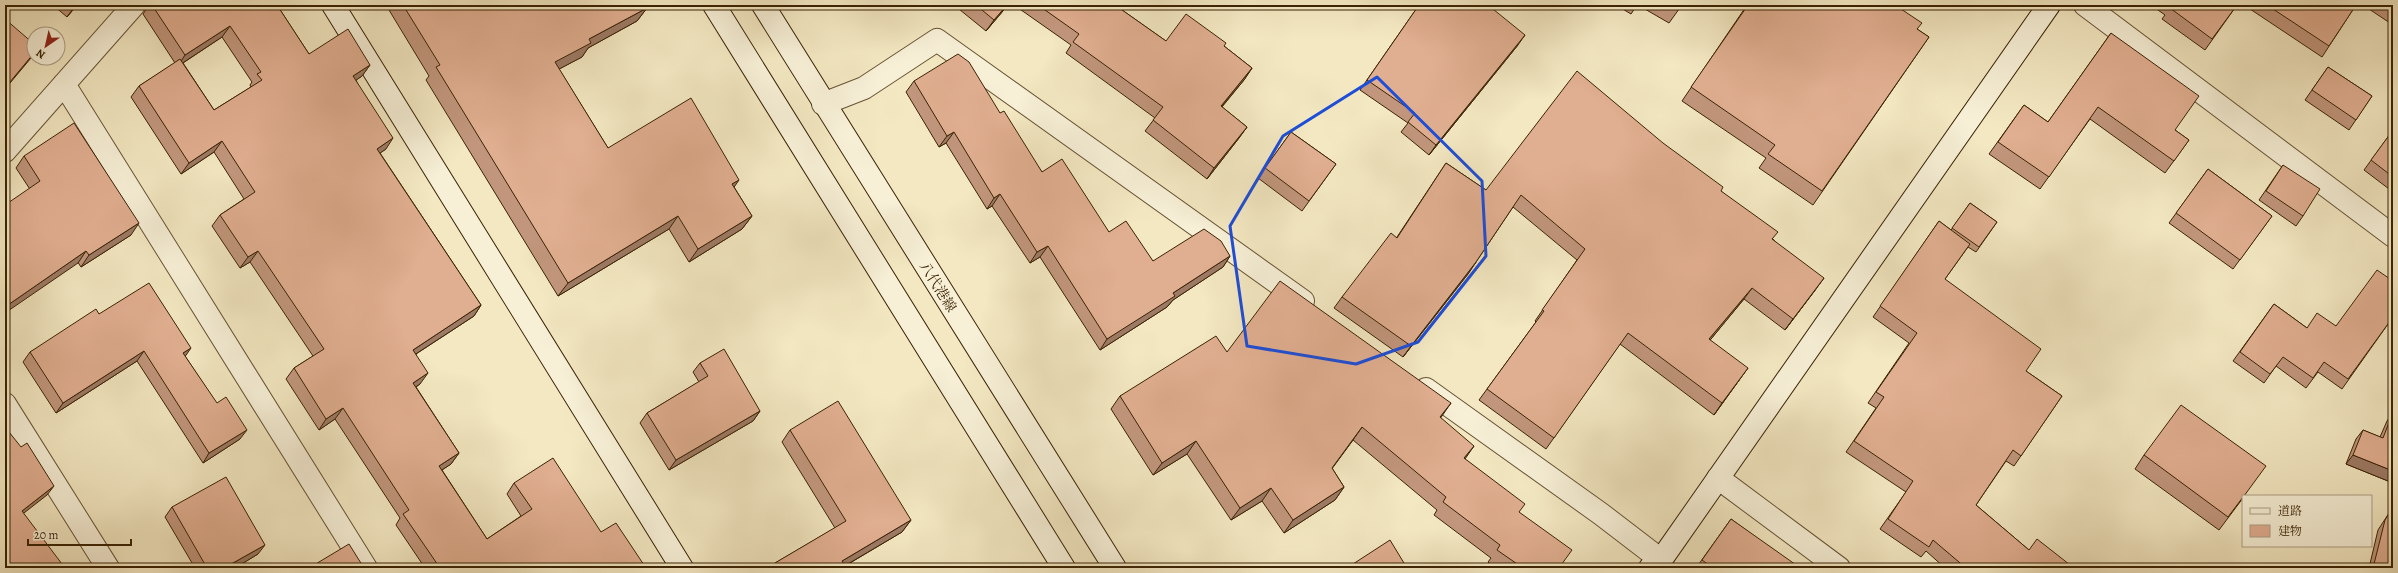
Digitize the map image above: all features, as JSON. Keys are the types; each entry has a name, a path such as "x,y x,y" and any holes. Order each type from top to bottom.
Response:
{"street":[{"path":"5,150 134,5"},
{"path":"334,5 682,568"},
{"path":"714,5 1064,568"},
{"name":"八代港線","path":"763,5 1115,568"},
{"path":"1412,379 1601,514 1656,564 1718,478 2049,5"},
{"path":"2085,5 2393,236"},
{"path":"824,104 864,88 937,40 1321,314"},
{"path":"64,84 366,568"},
{"path":"5,404 108,568"},
{"path":"1718,478 1839,568"}],"highlighted area":[{"path":"1377,77 1482,181 1486,256 1418,342 1356,364 1247,346 1230,226 1283,136"}],"building":[{"path":"152,5 277,5 309,54 348,29 370,65 353,76 393,138 377,149 481,305 413,350 428,373 413,383 459,453 439,466 487,539 532,509 514,483 553,458 601,532 616,523 646,568 440,568 403,514 409,510 343,408 326,419 294,368 324,349 258,251 248,257 220,215 255,192 222,141 189,163 139,86 180,59 214,110 262,80 257,74 261,72 230,26 185,55"},
{"path":"403,5 645,5 647,8 589,39 591,43 555,62 608,148 691,98 739,180 732,184 752,216 698,249 678,216 568,283 436,67 440,65"},
{"path":"976,5 1007,5 994,20"},
{"path":"1038,5 1115,5 1166,41 1186,14 1226,43 1224,46 1252,68 1221,106 1247,127 1214,168 1153,120 1163,107 1073,42 1079,34"},
{"path":"1419,5 1488,5 1525,35 1436,145 1408,122 1415,113 1367,80"},
{"path":"1748,5 1895,5 1922,23 1917,29 1929,37 1822,191 1768,154 1775,145 1691,87"},
{"path":"2172,5 2237,5 2212,39 2170,8"},
{"path":"2267,5 2356,5 2329,46"},
{"path":"2386,5 2393,5 2393,10"},
{"path":"5,19 26,37 26,63 5,88"},
{"path":"2111,33 2199,96 2175,130 2189,140 2174,161 2098,107 2049,177 1998,142 2024,105 2048,122"},
{"path":"958,54 969,62 1000,113 1004,111 1042,172 1062,159 1109,232 1126,221 1153,261 1204,229 1221,241 1230,256 1173,293 1175,296 1107,339 1048,246 1037,252 1000,194 994,198 954,132 947,136 914,81"},
{"path":"2328,67 2372,96 2356,120 2312,90"},
{"path":"1577,71 1663,143 1723,187 1721,191 1778,232 1772,239 1824,278 1793,319 1752,288 1709,339 1748,368 1722,403 1628,333 1554,438 1487,389 1544,311 1542,310 1585,249 1521,195 1476,262 1411,346 1342,297 1391,233 1397,238 1446,163 1486,190"},
{"path":"74,123 139,223 89,255 86,251 5,307 5,205 40,181 24,156"},
{"path":"2393,130 2393,177 2371,160"},
{"path":"1291,132 1336,164 1309,201 1265,168"},
{"path":"2283,165 2320,189 2303,216 2266,191"},
{"path":"2208,169 2272,216 2240,260 2176,213"},
{"path":"1970,203 1997,222 1979,247 1952,228"},
{"path":"1939,221 1970,244 1945,279 2041,349 2026,371 2062,396 2021,456 2013,450 1976,505 2029,550 2037,539 2074,568 1966,568 1933,540 1929,547 1888,519 1913,481 1854,441 1884,397 1876,392 1917,333 1880,306"},
{"path":"2377,270 2393,281 2393,317 2348,379 2324,362 2313,378 2283,357 2270,374 2240,352 2274,304 2307,328 2317,313 2336,326"},
{"path":"1280,281 1451,403 1440,417 1474,446 1464,458 1525,504 1519,512 1572,550 1559,568 1523,568 1497,550 1500,545 1443,502 1446,497 1362,427 1332,468 1344,487 1293,520 1271,488 1240,508 1196,441 1162,463 1120,396 1216,336 1227,352"},
{"path":"149,283 191,348 183,353 217,403 226,397 247,430 209,453 144,351 63,403 30,352 96,309 99,314"},
{"path":"724,349 760,411 676,460 647,413 708,376 700,363"},
{"path":"838,401 911,520 842,561 846,568 778,568 775,563 846,521 790,430"},
{"path":"2181,405 2266,466 2245,495 2242,495 2242,498 2228,517 2144,455"},
{"path":"2393,412 2393,471 2353,455 2363,430 2383,438"},
{"path":"5,427 21,447 27,443 54,486 22,511 65,568 5,568"},
{"path":"226,477 265,545 224,568 207,568 172,507"},
{"path":"2393,507 2393,568 2373,568 2385,520"},
{"path":"1731,519 1799,567 1707,568 1709,565 1702,560"},
{"path":"1390,540 1407,568 1355,568 1353,564"},
{"path":"349,544 364,568 309,568"}]}
